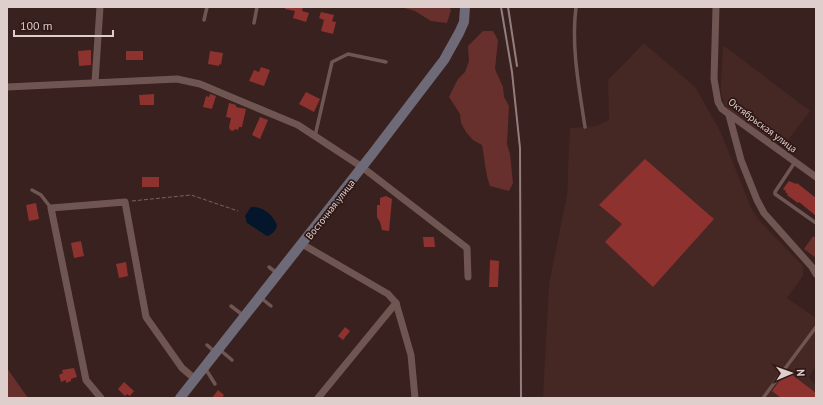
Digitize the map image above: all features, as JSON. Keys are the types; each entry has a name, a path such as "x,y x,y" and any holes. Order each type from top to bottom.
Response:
{"main road":[{"name":"Восточная улица","path":"180,398 245,317 444,60 464,22 465,9"}],"street":[{"path":"96,82 100,7"},
{"name":"Октябрьская улица","path":"716,7 714,79 715,91 722,109 816,177"},
{"path":"7,87 177,79 200,84 298,125 362,167 467,248 468,277"},
{"path":"729,115 741,160 757,200 764,213 812,267 816,274"},
{"path":"101,398 86,380 51,208 125,202 146,317 182,368 195,379"},
{"path":"302,244 388,294 396,304 412,355 415,398"},
{"path":"318,398 396,304"}],"lane":[{"path":"204,20 207,7"},
{"path":"254,23 257,7"},
{"path":"576,7 574,37 575,54 585,127"},
{"path":"315,136 332,62 348,54 386,62"},
{"path":"795,162 775,194 816,223"},
{"path":"32,190 41,195 51,208"},
{"path":"269,267 278,274"},
{"path":"260,297 271,306"},
{"path":"231,306 245,317"},
{"path":"763,398 816,327"},
{"path":"207,345 232,360"},
{"path":"205,367 215,384"}],"path":[{"path":"125,202 191,195 238,211"}],"shaded area":[{"path":"401,7 449,7 451,10 447,23 431,21 415,11"},
{"path":"483,31 493,31 498,40 495,69 503,87 504,97 509,106 507,144 510,154 513,183 509,191 490,186 482,145 473,140 466,132 461,123 460,114 449,97 458,79 465,72 469,61 468,46"},
{"path":"644,43 696,88 721,133 752,210 759,220 803,266 803,276 787,298 816,318 816,366 809,377 816,386 816,398 543,398 549,284 567,195 570,128 596,126 609,120 608,80"},
{"path":"723,45 810,111 783,147 725,106 721,92"},
{"path":"813,236 816,238 816,258 804,249"},
{"path":"7,368 28,398 7,398"}],"water":[{"path":"251,207 259,208 267,212 273,218 277,226 275,231 267,236 247,223 245,216"}],"building":[{"path":"285,7 303,7 302,11 309,13 306,22 293,18 295,11 285,9"},
{"path":"321,12 334,15 332,21 336,22 333,34 321,31 324,20 319,18"},
{"path":"91,50 91,65 79,66 78,51"},
{"path":"126,51 143,51 143,60 126,60"},
{"path":"210,51 223,53 221,65 208,64"},
{"path":"261,67 270,70 264,86 249,81 254,70 259,72"},
{"path":"306,92 320,99 314,112 299,104"},
{"path":"154,94 154,105 140,105 139,95"},
{"path":"210,94 216,96 212,109 203,107 206,96 209,97"},
{"path":"229,103 236,105 236,107 246,109 242,127 239,127 238,130 230,130 229,127 231,118 226,117"},
{"path":"260,117 268,120 260,139 252,135"},
{"path":"645,159 714,219 653,287 605,242 622,224 599,205"},
{"path":"142,177 159,177 159,187 142,187"},
{"path":"789,181 796,184 797,183 816,198 816,216 799,202 798,203 787,195 788,194 785,192 786,191 783,189"},
{"path":"386,196 392,199 389,231 382,230 377,217 377,205 380,205 380,198"},
{"path":"36,203 39,219 29,221 26,205"},
{"path":"423,237 434,237 435,247 424,247"},
{"path":"81,241 84,256 74,258 71,243"},
{"path":"490,260 499,261 498,287 489,287"},
{"path":"126,262 128,276 119,278 116,264"},
{"path":"345,327 350,331 343,340 338,336"},
{"path":"74,368 77,377 66,383 66,380 61,382 59,375 63,373 62,370"},
{"path":"787,371 816,393 816,398 781,398 772,391"},
{"path":"124,382 134,391 130,396 127,394 125,396 118,389"},
{"path":"218,390 224,395 222,398 212,398"}],"railway":[{"path":"501,7 512,72 520,148 521,398"},
{"path":"508,7 517,66"}]}
